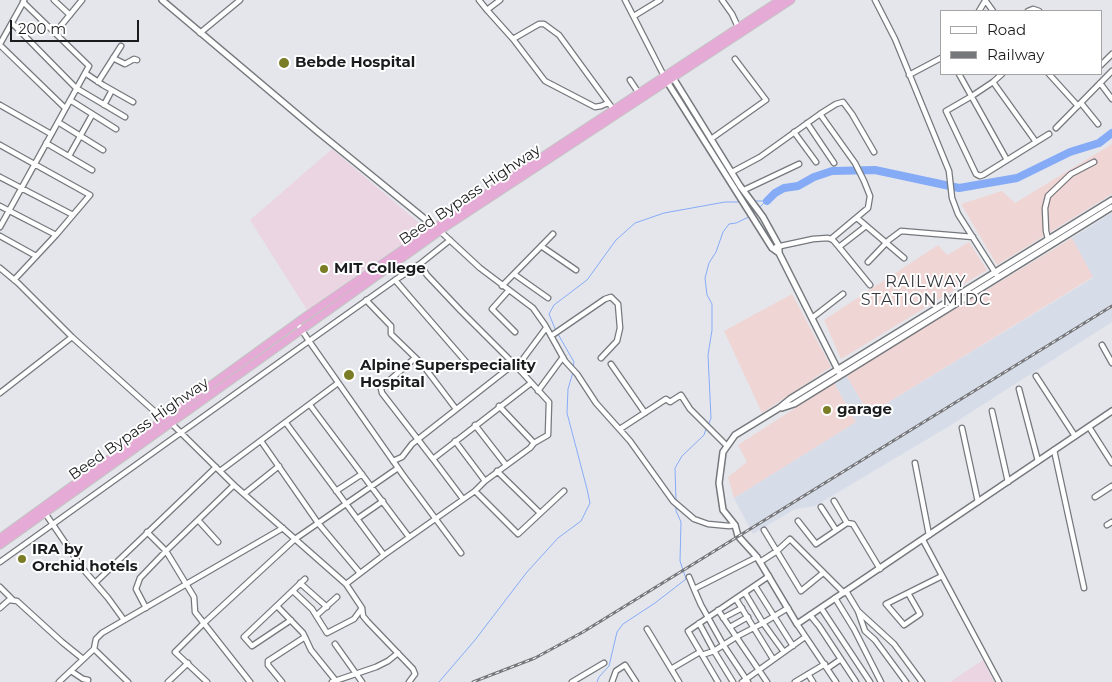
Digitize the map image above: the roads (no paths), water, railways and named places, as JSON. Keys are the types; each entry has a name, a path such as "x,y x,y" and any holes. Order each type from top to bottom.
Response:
{"highway":[{"name":"Beed Bypass Highway","path":"438,229 780,0"},
{"name":"Beed Bypass Highway","path":"1,535 163,419 612,109 791,0"},
{"name":"Beed Bypass Highway","path":"0,545 171,423 299,326"}],"street":[{"path":"54,0 70,15"},
{"path":"55,33 82,0"},
{"path":"162,0 438,229 480,268 533,308 553,335 564,359 577,374 596,403 620,429 673,501 694,519 708,524 735,525"},
{"path":"200,33 240,0"},
{"path":"479,0 513,39 545,81 594,107 608,103"},
{"path":"487,10 500,0"},
{"path":"625,0 667,75 741,198 772,248 779,253"},
{"path":"634,16 660,0"},
{"path":"722,0 732,14 738,28"},
{"path":"875,0 895,39 949,171 952,198 958,214 996,275"},
{"path":"0,227 21,187 66,108 76,88 89,66 24,1 0,44 66,108"},
{"path":"12,23 76,88 125,116"},
{"path":"513,39 539,24 544,24 559,35 612,109"},
{"path":"98,82 121,46"},
{"path":"1102,64 1112,54"},
{"path":"113,58 125,64 134,59 137,60"},
{"path":"711,139 766,100 735,59"},
{"path":"909,75 940,59"},
{"path":"1056,128 1112,71"},
{"path":"85,73 133,102"},
{"path":"667,75 763,217 779,246 779,253 839,372"},
{"path":"960,75 1007,160"},
{"path":"1001,75 972,96 946,111 976,174 983,175 1049,134"},
{"path":"1050,75 1098,124"},
{"path":"630,80 638,92"},
{"path":"993,82 1036,142"},
{"path":"1100,84 1112,99"},
{"path":"104,105 112,90"},
{"path":"70,100 116,129"},
{"path":"732,172 760,158 820,114 843,102 874,152"},
{"path":"0,105 51,134"},
{"path":"69,156 92,114"},
{"path":"820,114 855,163 870,196 868,208 831,239"},
{"path":"58,122 104,150"},
{"path":"807,123 834,163"},
{"path":"794,132 816,162"},
{"path":"46,143 92,170"},
{"path":"0,145 90,195 14,280"},
{"path":"1048,239 1045,208 1048,196 1071,174 1094,162"},
{"path":"746,193 800,164"},
{"path":"0,177 73,215"},
{"path":"996,275 1048,239 1112,200"},
{"path":"0,206 56,235"},
{"path":"836,682 805,637 758,559 738,536 735,525 723,510 719,483 723,452 735,435 779,408 790,399 839,372 996,275 1112,207"},
{"path":"857,218 904,258"},
{"path":"839,246 866,226"},
{"path":"868,262 886,243 901,231 973,237"},
{"path":"502,286 553,234"},
{"path":"0,236 36,256"},
{"path":"772,248 813,239 831,239 839,246 870,285"},
{"path":"0,562 366,300 420,264 450,240"},
{"path":"541,246 576,270"},
{"path":"346,584 475,491 497,471 548,434 549,402 454,304 427,275 420,264"},
{"path":"0,268 72,337 163,419"},
{"path":"514,274 548,298"},
{"path":"395,280 473,370"},
{"path":"509,290 492,309 515,332"},
{"path":"812,318 843,294"},
{"path":"553,335 611,297 618,304 620,328 617,341 601,358"},
{"path":"366,300 391,326 391,334 415,358 456,409"},
{"path":"299,326 393,461 461,554"},
{"path":"393,461 402,457 417,440 456,409 516,366 546,328"},
{"path":"0,393 72,337"},
{"path":"1102,345 1112,363"},
{"path":"415,358 381,389 382,393 463,499"},
{"path":"538,391 564,359"},
{"path":"610,364 645,413"},
{"path":"1036,376 1075,436"},
{"path":"220,471 338,383"},
{"path":"433,459 531,383"},
{"path":"1019,389 1038,461"},
{"path":"620,429 666,399 670,402 681,395 690,409 727,446"},
{"path":"310,405 409,537"},
{"path":"500,406 534,443"},
{"path":"992,410 1008,482"},
{"path":"797,624 1112,411"},
{"path":"171,423 234,485 346,584 362,608 363,616 414,669 415,674 409,682"},
{"path":"286,423 384,555"},
{"path":"475,425 506,465"},
{"path":"1089,427 1112,463"},
{"path":"962,428 978,502"},
{"path":"261,441 318,522 360,573"},
{"path":"455,442 485,481"},
{"path":"1054,450 1084,588"},
{"path":"915,463 929,536"},
{"path":"244,494 279,466"},
{"path":"96,582 216,467"},
{"path":"207,682 175,652 295,539 398,468"},
{"path":"497,471 540,514"},
{"path":"336,491 362,474"},
{"path":"146,608 136,589 140,578 234,485"},
{"path":"1095,497 1112,486"},
{"path":"475,491 518,534 564,491"},
{"path":"357,519 383,501"},
{"path":"834,501 847,523"},
{"path":"821,506 836,530"},
{"path":"45,512 83,569 96,582 124,620"},
{"path":"198,520 218,542"},
{"path":"798,521 816,544 847,523 853,524 880,569"},
{"path":"1106,525 1112,522"},
{"path":"60,682 94,649 96,639 102,633 283,528"},
{"path":"764,530 801,591 823,573"},
{"path":"147,532 166,551 187,584 194,597 195,612 250,682"},
{"path":"694,589 777,551 790,539 823,573 845,592 858,611 894,644 922,682"},
{"path":"923,540 999,682"},
{"path":"718,682 688,630 769,576"},
{"path":"908,593 920,614 904,625 886,604 908,593 942,576"},
{"path":"689,578 708,617 745,681 805,637"},
{"path":"291,620 252,646 244,637 305,579"},
{"path":"300,583 327,607"},
{"path":"756,586 793,646"},
{"path":"0,587 83,659"},
{"path":"292,591 317,615 327,633 354,619 362,608"},
{"path":"745,593 763,624 784,652"},
{"path":"317,615 337,597"},
{"path":"835,598 854,629 881,682"},
{"path":"736,599 773,659"},
{"path":"0,608 9,600 13,600"},
{"path":"277,606 305,636 311,650 334,681 388,661 398,653"},
{"path":"723,618 742,608"},
{"path":"672,669 701,654 724,646 736,636 763,624 788,608"},
{"path":"821,608 870,682"},
{"path":"718,610 767,682"},
{"path":"858,611 865,631 875,640 906,682"},
{"path":"810,615 856,682"},
{"path":"730,628 748,617"},
{"path":"699,623 733,682"},
{"path":"647,629 680,682"},
{"path":"282,682 268,665 268,660 305,636"},
{"path":"335,644 362,682"},
{"path":"94,649 128,682"},
{"path":"795,682 841,658"},
{"path":"168,682 188,663"},
{"path":"574,681 604,663"},
{"path":"612,682 616,671 625,665 634,681"},
{"path":"71,671 83,680 88,680"},
{"path":"808,674 813,682"}],"waterway":[{"path":"767,201 784,188 798,186 814,177 832,171 875,170 959,188 1017,178 1070,152 1099,143 1112,133"},
{"path":"755,201 767,201"},
{"path":"556,331 549,314 554,305 587,280 616,240 635,223 664,213 725,202 741,202"},
{"path":"759,208 765,202"},
{"path":"708,426 711,418 708,355 712,330 712,304 707,295 705,278 709,263 716,252 723,232 729,224 751,216"},
{"path":"558,334 574,362 573,368"},
{"path":"439,682 475,640 527,572 558,538 581,521 590,503 567,413 568,389 573,372"},
{"path":"676,501 675,468 682,456 704,435 706,429"},
{"path":"597,682 609,666 617,632 623,624 655,603 686,579 680,561 681,522 676,511 676,505"}],"railway":[{"path":"473,682 535,658 583,632 1112,306"}],"place":[{"name":"Bebde Hospital","path":"284,63"},
{"name":"MIT College","path":"324,269"},
{"name":"Alpine Superspeciality Hospital","path":"349,375"},
{"name":"garage","path":"827,410"},
{"name":"IRA by Orchid hotels","path":"22,559"}],"district":[{"name":"RAILWAY STATION MIDC","path":"926,291"}]}
